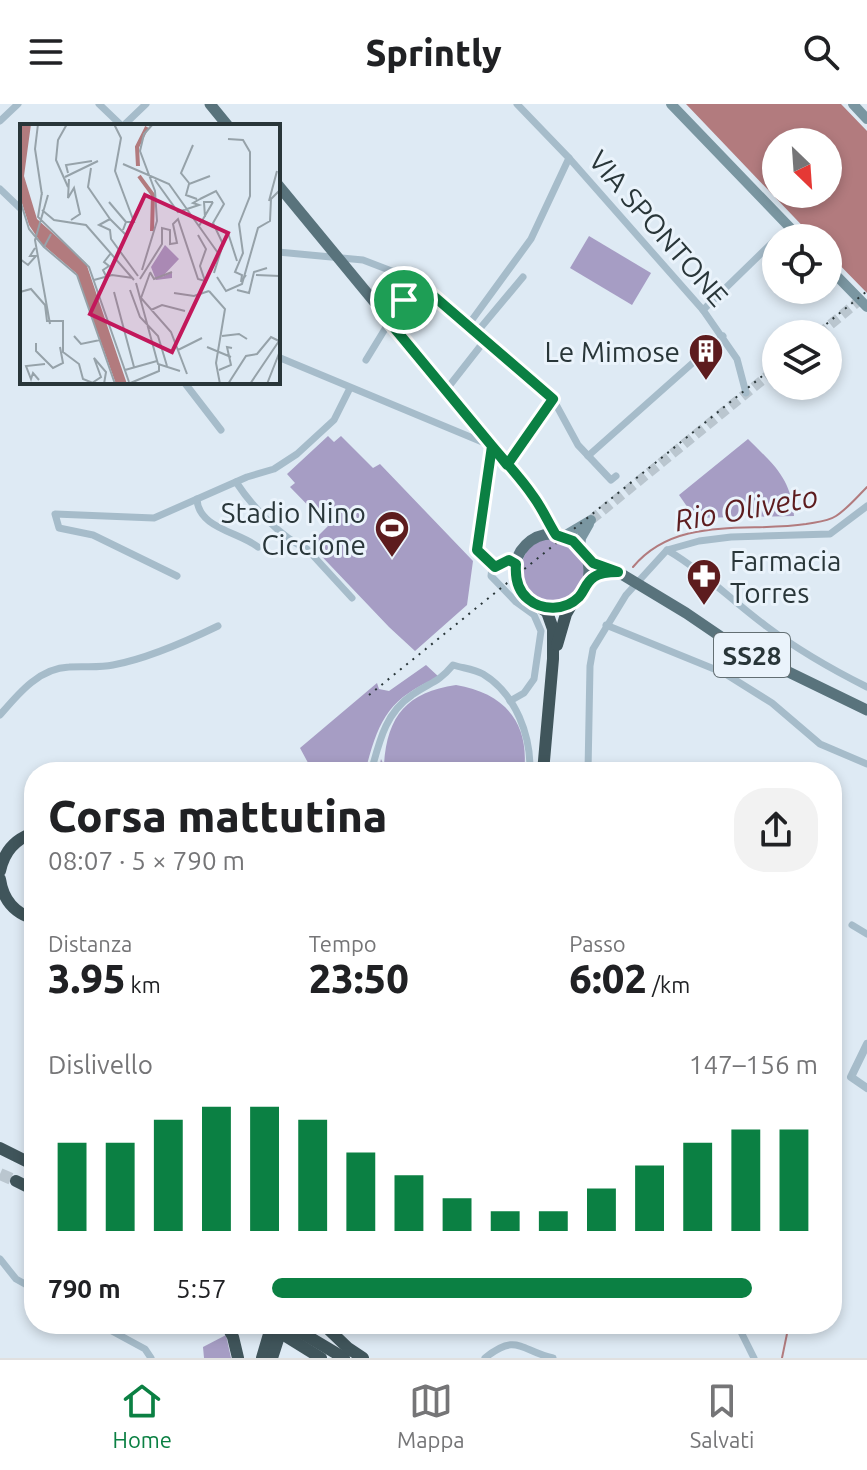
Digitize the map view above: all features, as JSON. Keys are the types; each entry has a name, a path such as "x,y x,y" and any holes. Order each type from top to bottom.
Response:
{"highway":[{"path":"553,659 566,614 573,602"},
{"path":"537,605 547,612 551,622 553,659 544,762"},
{"path":"0,871 10,847 24,837"},
{"path":"0,879 3,894 11,907 24,914"},
{"path":"0,1148 24,1160"},
{"path":"16,1181 24,1185"},
{"path":"231,1334 238,1358"},
{"path":"262,1358 269,1334"},
{"path":"272,1358 281,1334"},
{"path":"282,1334 321,1358"},
{"path":"302,1334 344,1358"},
{"path":"333,1334 363,1358"}],"main road":[{"path":"210,104 226,124"},
{"path":"671,104 786,224"},
{"path":"853,104 867,119"},
{"path":"280,187 492,446 560,536 583,552"},
{"path":"842,280 865,301"},
{"path":"541,509 542,521 535,539 520,554 516,564 519,589 537,605 562,607 573,602 597,575 618,572"},
{"path":"535,539 560,536 591,520 581,538 589,570 587,583"},
{"name":"SS28","path":"583,552 593,563 637,582 733,645 867,710"}],"street":[{"path":"0,121 18,104"},
{"path":"99,104 120,124"},
{"path":"124,124 146,104"},
{"name":"VIA SPONTONE","path":"517,104 569,158 703,310 737,359 746,393"},
{"path":"469,324 531,239 569,158"},
{"path":"0,189 20,208"},
{"path":"280,252 363,260 415,280 553,399 563,420 588,456 611,480 616,476"},
{"path":"703,310 762,252"},
{"path":"477,332 523,277"},
{"path":"366,360 391,324 415,280"},
{"path":"588,456 723,336"},
{"path":"446,390 486,339"},
{"path":"280,358 492,446 477,550 495,567"},
{"path":"186,384 221,430"},
{"path":"177,576 93,535 59,528 55,514 154,518 247,477 274,469 334,420 350,388"},
{"path":"507,465 553,399"},
{"path":"236,482 254,506 297,544 307,549 352,598"},
{"path":"197,499 198,509 206,520 258,547"},
{"path":"588,762 593,649 637,582 667,550 699,541 731,537 830,534 867,506"},
{"path":"667,550 822,665 867,687"},
{"path":"510,701 524,693 534,679 541,631 534,615 491,576 495,567 509,560 516,564"},
{"path":"606,625 709,666 772,703 820,744 867,764"},
{"path":"0,715 29,684 62,667 116,665 181,643 218,626"},
{"path":"374,762 383,730 397,707 416,692 438,683 453,665 481,673 510,701 526,735 529,762"},
{"path":"852,925 867,934"},
{"path":"867,1044 851,1077 867,1088"},
{"path":"0,1259 16,1279 24,1283"},
{"path":"117,1334 145,1349 151,1358"},
{"path":"742,1334 754,1358"},
{"path":"485,1358 500,1347 513,1344 553,1358"}],"shaded area":[{"path":"686,104 841,104 867,131 867,293 842,267 842,224 801,224 785,208 842,208 842,128 762,128 762,184"},
{"path":"589,236 651,273 632,305 570,268"},
{"path":"328,436 334,442 341,436 373,468 380,464 473,561 467,605 415,651 310,544 328,526 290,487 295,483 287,474"},
{"path":"748,439 780,473 789,492 794,516 695,518 679,495"},
{"path":"553,538 571,544 579,552 585,570 579,588 571,596 553,602 535,596 527,588 521,570 527,552 535,544"},
{"path":"426,665 439,677 421,685 396,703 381,725 368,762 308,762 300,748 377,683 379,689 389,691"},
{"path":"456,685 473,689 500,703 518,725 523,738 525,762 384,762 390,733 403,709 412,700 439,688"},
{"path":"226,1335 231,1358 204,1358 203,1347"}],"waterway":[{"name":"Rio Oliveto","path":"633,567 650,551 691,533 829,520 867,487"},
{"name":"Rio Oliveto","path":"782,1358 787,1334"}],"tunnel":[{"path":"836,320 860,300"},
{"path":"591,520 762,380"},
{"path":"0,1174 16,1181"}],"railway":[{"path":"831,320 867,291"},
{"path":"369,695 762,376"}],"place":[{"name":"Le Mimose","path":"706,382"},
{"name":"Stadio Nino Ciccione","path":"392,559"},
{"name":"Farmacia Torres","path":"704,607"}],"route":[{"path":"404,300 391,324 448,392 492,446 507,465 532,493 556,535 573,541 593,563 618,572 597,575 573,602 549,608 530,601 519,589 516,564 509,560 495,567 483,558 477,550 492,446 507,465 553,399 415,280 404,300"}]}
